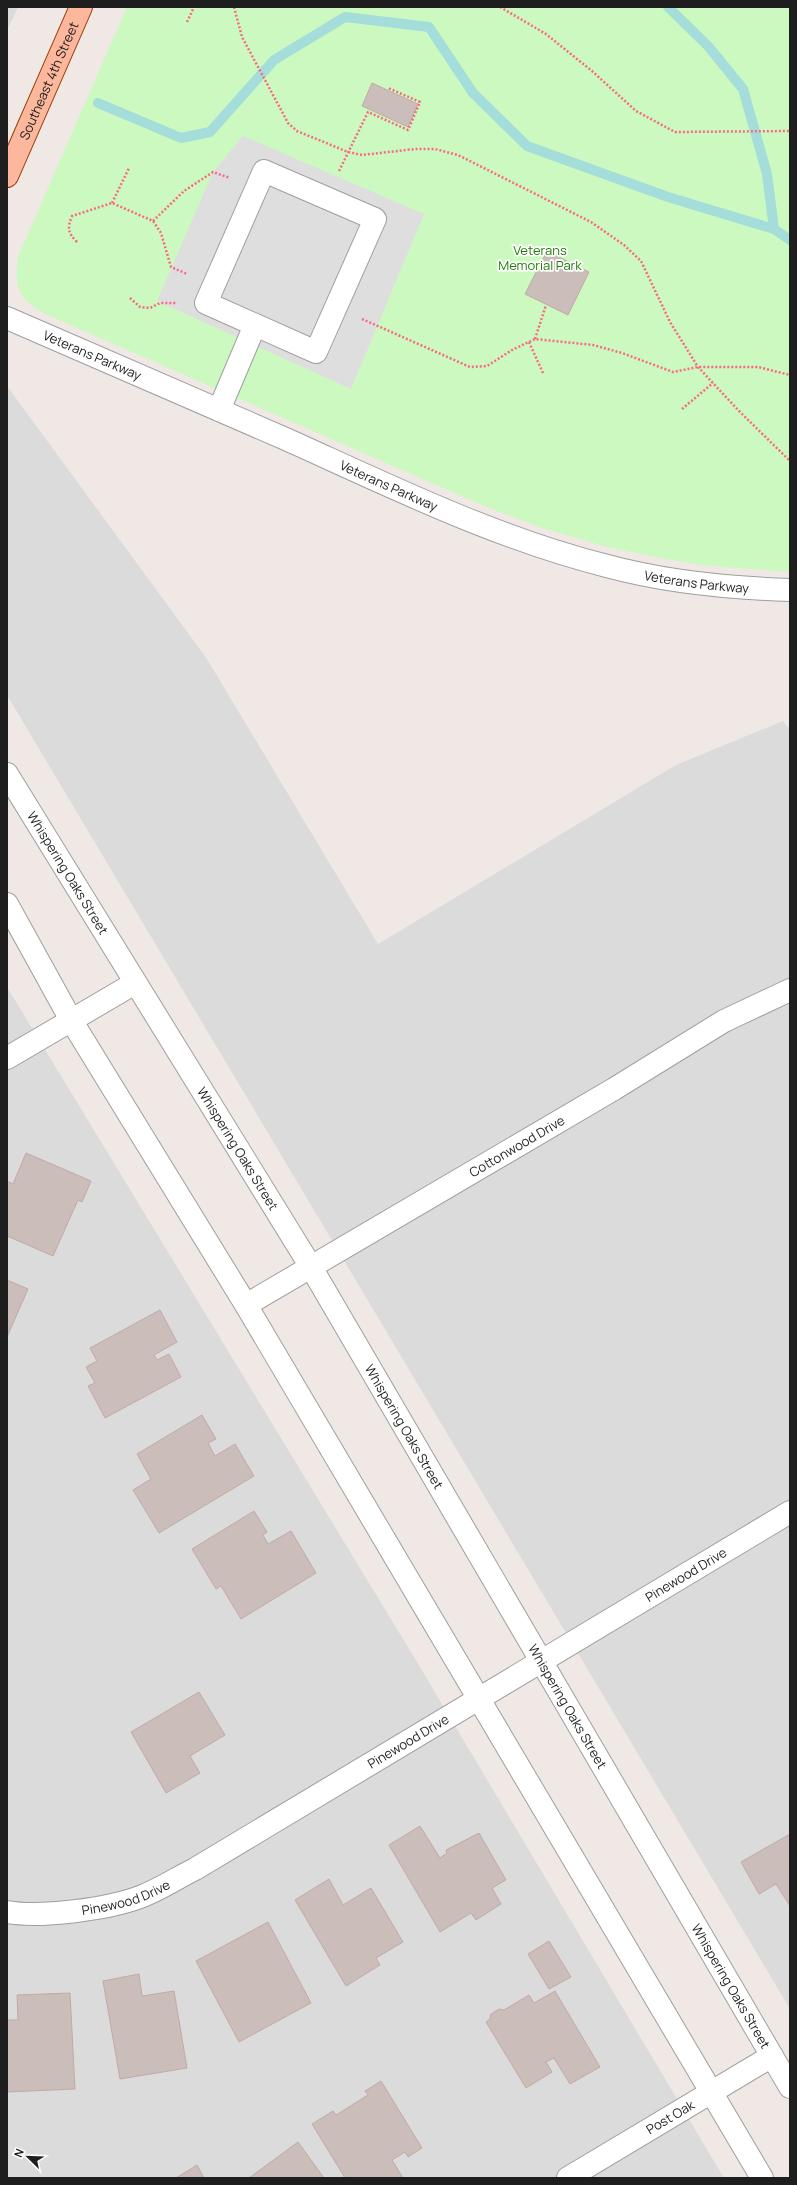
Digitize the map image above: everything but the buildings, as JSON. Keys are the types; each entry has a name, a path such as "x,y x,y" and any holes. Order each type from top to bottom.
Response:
{"main road":[{"name":"Southeast 4th Street","path":"7,176 81,7"}],"street":[{"path":"264,170 375,220 316,352 255,324 209,295 256,189 264,170"},
{"name":"Veterans Parkway","path":"7,318 409,494 491,528 551,549 608,567 678,580 757,589 790,590"},
{"path":"219,410 255,324"},
{"name":"Whispering Oaks Street","path":"7,774 311,1267 790,2087"},
{"path":"7,904 71,1020 246,1305 762,2178"},
{"path":"7,1058 135,983"},
{"name":"Cottonwood Drive","path":"246,1305 614,1089 724,1022 790,990"},
{"name":"Pinewood Drive","path":"7,1912 45,1914 95,1908 140,1897 196,1869 323,1794 478,1698 790,1512"},
{"name":"Post Oak","path":"568,2178 772,2056"}],"path":[{"path":"188,22 194,7"},
{"path":"234,7 242,37 273,91 288,123 297,131 348,152 362,155 415,149 435,149 458,155 591,222 624,245 641,261 670,322 698,367 790,461"},
{"path":"500,7 546,34 592,71 636,111 675,132 790,131"},
{"path":"348,152 368,112 408,130 420,102 388,88"},
{"path":"112,203 129,168"},
{"path":"153,221 184,191 213,172 256,189"},
{"path":"77,242 70,235 68,227 72,216 112,203 153,221 161,233 171,267 209,295"},
{"path":"130,298 140,307 150,308 160,303 209,295"},
{"path":"535,339 546,304"},
{"path":"336,307 470,366 487,366 512,350 535,339 593,345 622,353 672,372 698,367 758,367 790,375"},
{"path":"529,342 543,373"},
{"path":"682,409 713,384"}],"shaded area":[{"path":"7,7 18,7 7,31"},
{"path":"243,136 424,214 351,389 157,301 213,172"},
{"path":"7,386 207,659 378,944 676,765 783,721 787,727 790,726 790,2009 7,695"},
{"path":"7,987 417,1662 724,2178 7,2178"}],"green space":[{"name":"Veterans Memorial Park","path":"127,7 790,7 790,572 701,565 655,557 604,546 539,527 482,505 43,313 34,307 22,296 17,284 18,257"}],"waterway":[{"path":"668,7 708,46 743,89 767,174 774,229 790,240"},
{"path":"98,103 181,138 210,132 274,60 345,17 429,27 473,93 527,146 668,197 774,229"}]}
